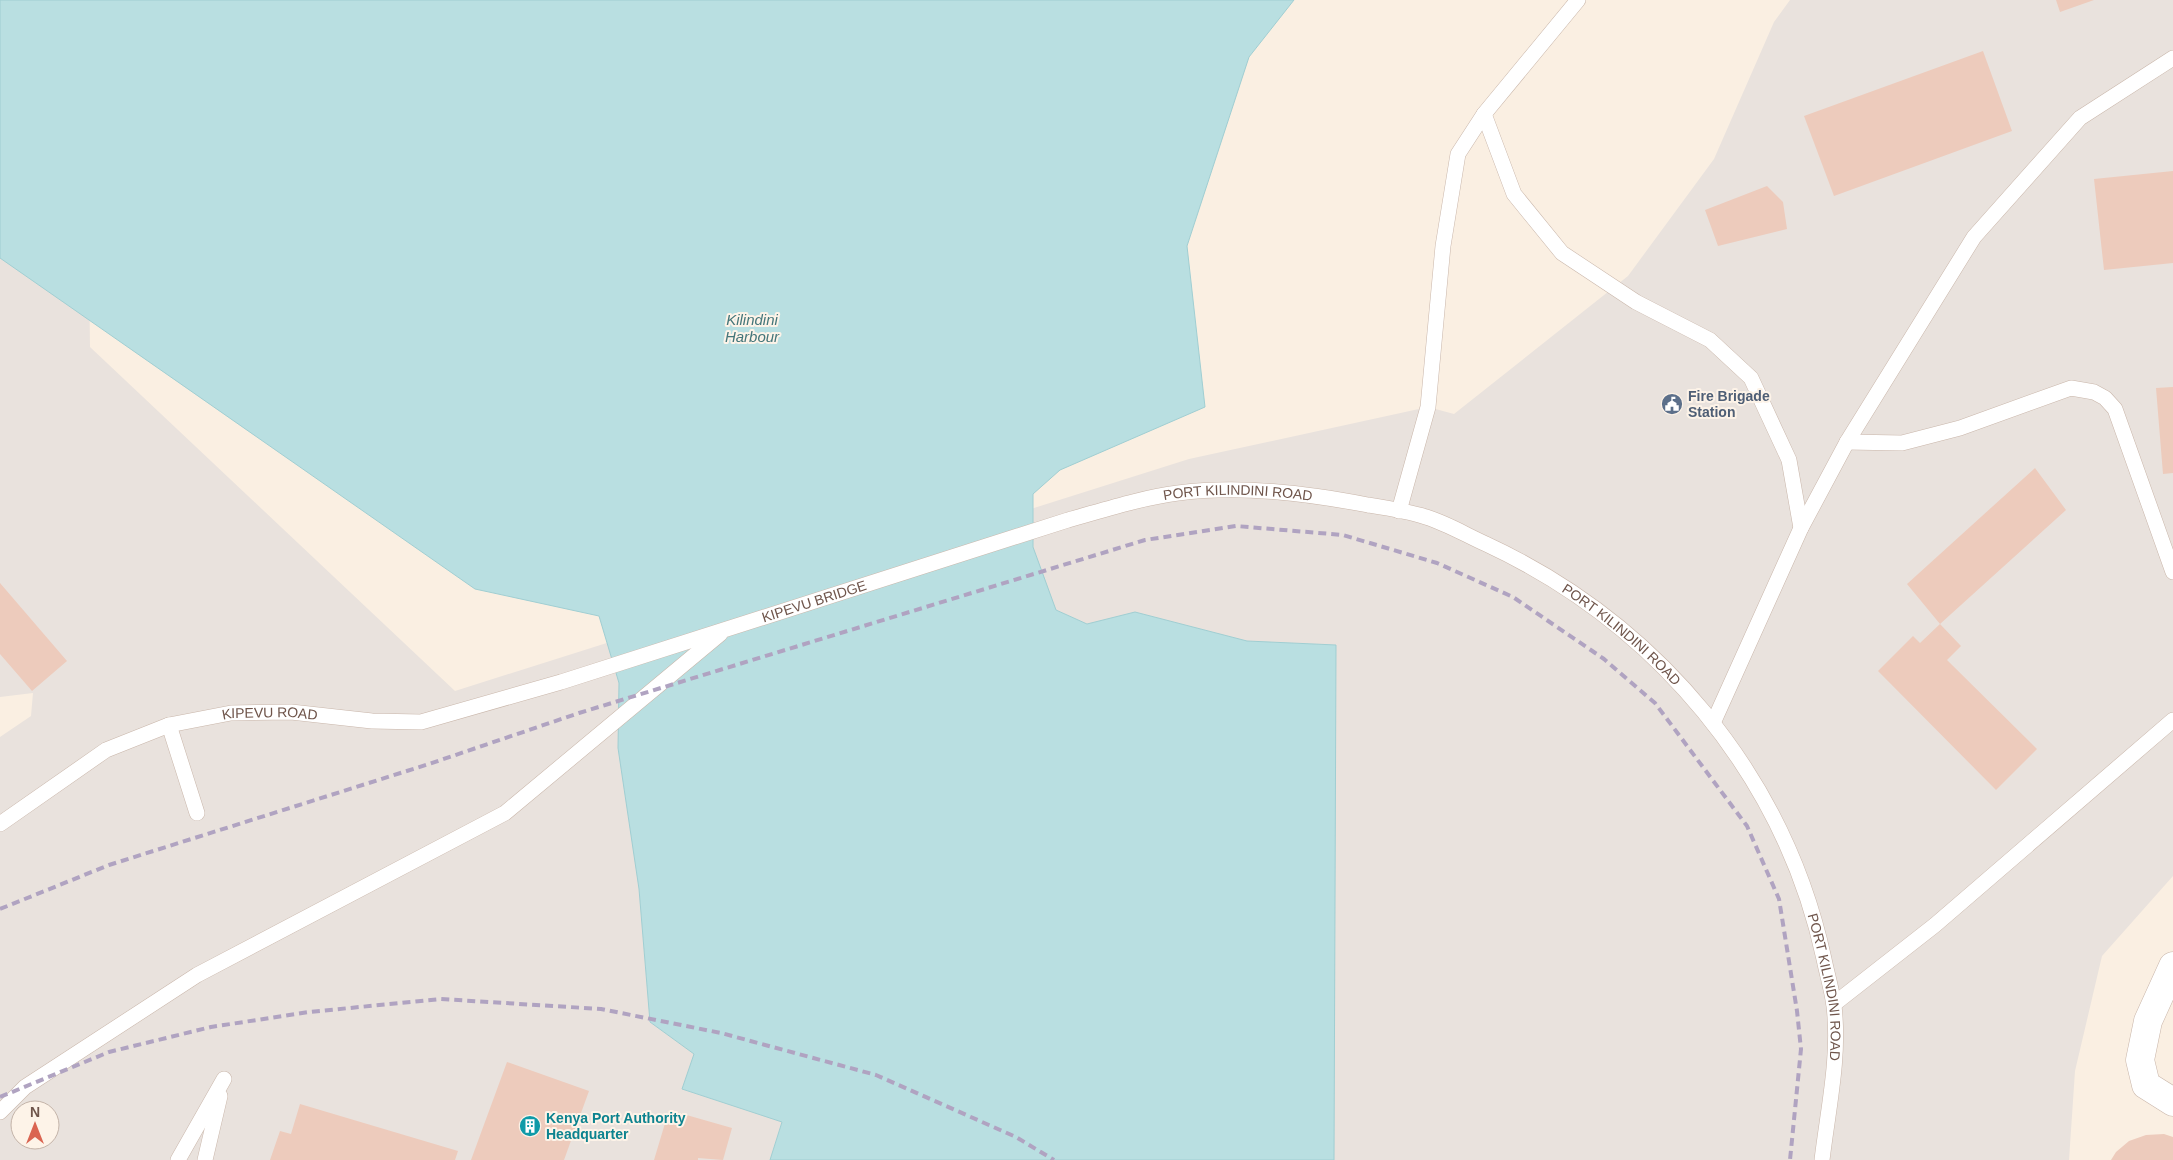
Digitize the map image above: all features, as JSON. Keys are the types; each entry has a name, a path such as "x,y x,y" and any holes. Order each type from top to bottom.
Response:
{"street":[{"path":"2173,966 2148,1020 2140,1060 2146,1085 2173,1102"}],"lane":[{"path":"1399,511 1428,407 1443,246 1458,154 1484,114 1578,0"},
{"path":"1714,722 1801,528 1847,442 1974,237 2080,118 2173,58"},
{"path":"1484,114 1514,194 1562,253 1636,302 1710,340 1752,378 1789,460 1801,528"},
{"path":"1847,442 1902,443 1960,428 2071,388 2094,392 2105,398 2115,409 2173,572"},
{"name":"PORT KILINDINI ROAD","path":"1068,520 1135,501 1178,493 1224,490 1275,491 1330,498 1427,517 1514,557 1586,601 1656,658 1714,722 1769,807 1798,869 1816,923 1834,1004 1836,1049 1822,1160"},
{"name":"KIPEVU BRIDGE","path":"561,682 1068,520"},
{"path":"0,1112 25,1087 197,975 505,813 727,629"},
{"name":"KIPEVU ROAD","path":"0,824 106,750 170,725 231,713 248,712 291,712 372,721 421,722 561,682"},
{"path":"1834,1004 1935,925 2173,720"},
{"path":"170,725 197,813"},
{"path":"2148,1020 2173,1001"},
{"path":"178,1160 224,1079 206,1160"}],"shaded area":[{"path":"1790,0 2173,0 2173,876 2102,956 2075,1071 2069,1160 1333,1160 1336,645 1247,641 1135,612 1087,624 1056,610 639,889 650,1022 694,1054 683,1089 782,1122 770,1160 0,1160 0,737 31,716 33,693 0,697 0,215 89,273 90,347 455,691 1189,459 1428,407 1454,414 1628,276 1714,159 1774,22"}],"water":[{"name":"Kilindini Harbour","path":"0,0 1294,0 1249,57 1187,246 1205,407 1060,470 1033,494 1033,547 1056,610 1087,624 1135,612 1247,641 1336,645 1334,1160 770,1160 782,1122 682,1089 694,1054 650,1022 639,889 618,748 619,683 599,616 475,589 0,258"}],"building":[{"path":"2056,0 2094,0 2060,12"},
{"path":"1983,51 2012,131 1834,196 1804,116"},
{"path":"2173,171 2173,263 2104,270 2094,179"},
{"path":"1767,186 1783,202 1787,229 1718,246 1705,210"},
{"path":"2173,387 2173,473 2163,474 2156,388"},
{"path":"2035,468 2066,510 1940,624 1907,584"},
{"path":"0,583 67,661 32,691 0,654"},
{"path":"1940,624 1961,646 1947,660 2037,749 1996,790 1878,671 1913,636 1920,643"},
{"name":"Kenya Port Authority Headquarter","path":"507,1062 589,1091 564,1160 471,1160"},
{"path":"300,1104 458,1151 455,1160 270,1160 280,1131 291,1134"},
{"path":"669,1110 732,1128 723,1160 698,1158 698,1160 654,1160"},
{"path":"2164,1134 2173,1137 2173,1160 2111,1160 2116,1152 2129,1141 2146,1135"}],"railway":[{"path":"0,909 109,865 429,764 579,713 1145,540 1236,526 1343,535 1437,563 1513,597 1604,659 1655,703 1747,826 1779,899 1797,1011 1801,1049 1790,1160"},
{"path":"0,1097 109,1052 211,1027 309,1012 441,999 601,1009 721,1033 876,1075 1016,1137 1054,1160"}],"place":[{"name":"Fire Brigade Station","path":"1672,404"},
{"name":"Kenya Port Authority Headquarter","path":"530,1126"}]}
